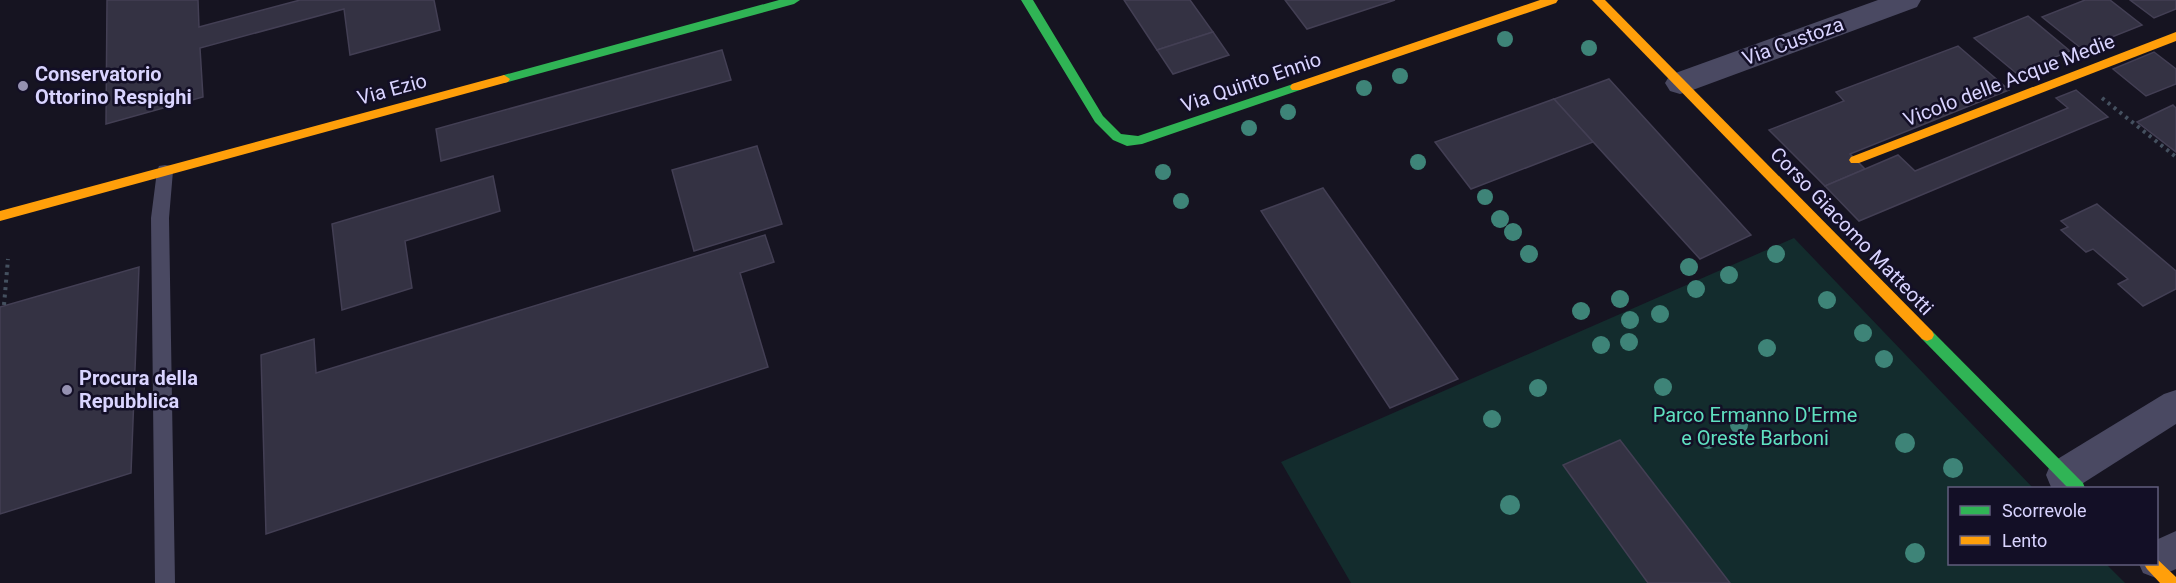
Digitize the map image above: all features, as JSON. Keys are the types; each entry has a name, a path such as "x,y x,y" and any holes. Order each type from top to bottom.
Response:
{"street":[{"name":"Via Ezio","path":"0,216 794,0"},
{"name":"Via Quinto Ennio","path":"1027,0 1099,119 1117,137 1127,141 1138,141 1552,0"},
{"name":"Corso Giacomo Matteotti","path":"1598,0 2071,482"},
{"name":"Via Custoza","path":"1680,83 1907,0"},
{"name":"Vicolo delle Acque Medie","path":"1856,159 2176,36"},
{"path":"2071,482 2176,405"},
{"path":"2158,559 2176,549"},
{"path":"2153,565 2171,583"}],"lane":[{"path":"165,171 160,218 165,583"}],"path":[{"path":"2074,75 2176,157"},
{"path":"4,305 8,259"}],"green space":[{"name":"Parco Ermanno D'Erme e Oreste Barboni","path":"1794,238 2032,487 1948,487 1948,565 2107,565 2125,583 1351,583 1281,462"}],"building":[{"path":"107,0 198,0 199,27 300,0 434,0 440,30 350,55 344,9 200,48 203,97 106,124"},
{"path":"1124,0 1190,0 1213,32 1157,50"},
{"path":"1285,0 1395,0 1307,29"},
{"path":"2085,0 2110,0 2142,25 2082,49 2042,17"},
{"path":"2130,0 2176,0 2176,9 2154,18"},
{"path":"2028,16 2070,51 2016,73 1974,38"},
{"path":"1213,32 1229,55 1173,74 1157,50"},
{"path":"1958,46 2009,90 1850,154 1865,169 1825,186 1769,130 1844,101 1836,92"},
{"path":"722,50 731,80 441,161 436,129"},
{"path":"2154,52 2176,69 2176,84 2146,96 2113,69"},
{"path":"1609,79 1751,235 1700,259 1554,99"},
{"path":"2076,90 2108,117 1859,221 1825,186 1898,155 1915,171 2068,108 2056,98"},
{"path":"1554,99 1593,142 1471,189 1435,142"},
{"path":"2173,105 2176,108 2176,152 2137,122"},
{"path":"757,146 782,224 694,251 672,170"},
{"path":"493,176 500,211 405,241 412,288 342,310 332,224"},
{"path":"1323,188 1458,379 1390,408 1261,211"},
{"path":"2097,204 2176,271 2176,289 2143,306 2118,284 2128,279 2093,249 2086,252 2061,230 2068,227 2061,221"},
{"path":"765,235 774,262 740,273 768,367 266,534 261,355 314,339 316,373"},
{"name":"Procura della Repubblica","path":"139,267 131,473 0,514 0,307"},
{"path":"1620,440 1730,583 1648,583 1563,465"}],"traffic: fast":[{"path":"504,79 794,0"},
{"path":"1027,0 1099,119 1117,137 1127,141 1138,141 1296,87"},
{"path":"1927,335 2077,487"}],"traffic: slow":[{"path":"1296,87 1552,0"},
{"path":"1598,0 1927,335"},
{"path":"1855,160 2176,36"},
{"path":"0,216 504,79"},
{"path":"2153,565 2171,583"}],"place":[{"name":"Conservatorio Ottorino Respighi","path":"23,86"},
{"name":"Procura della Repubblica","path":"67,390"}]}
